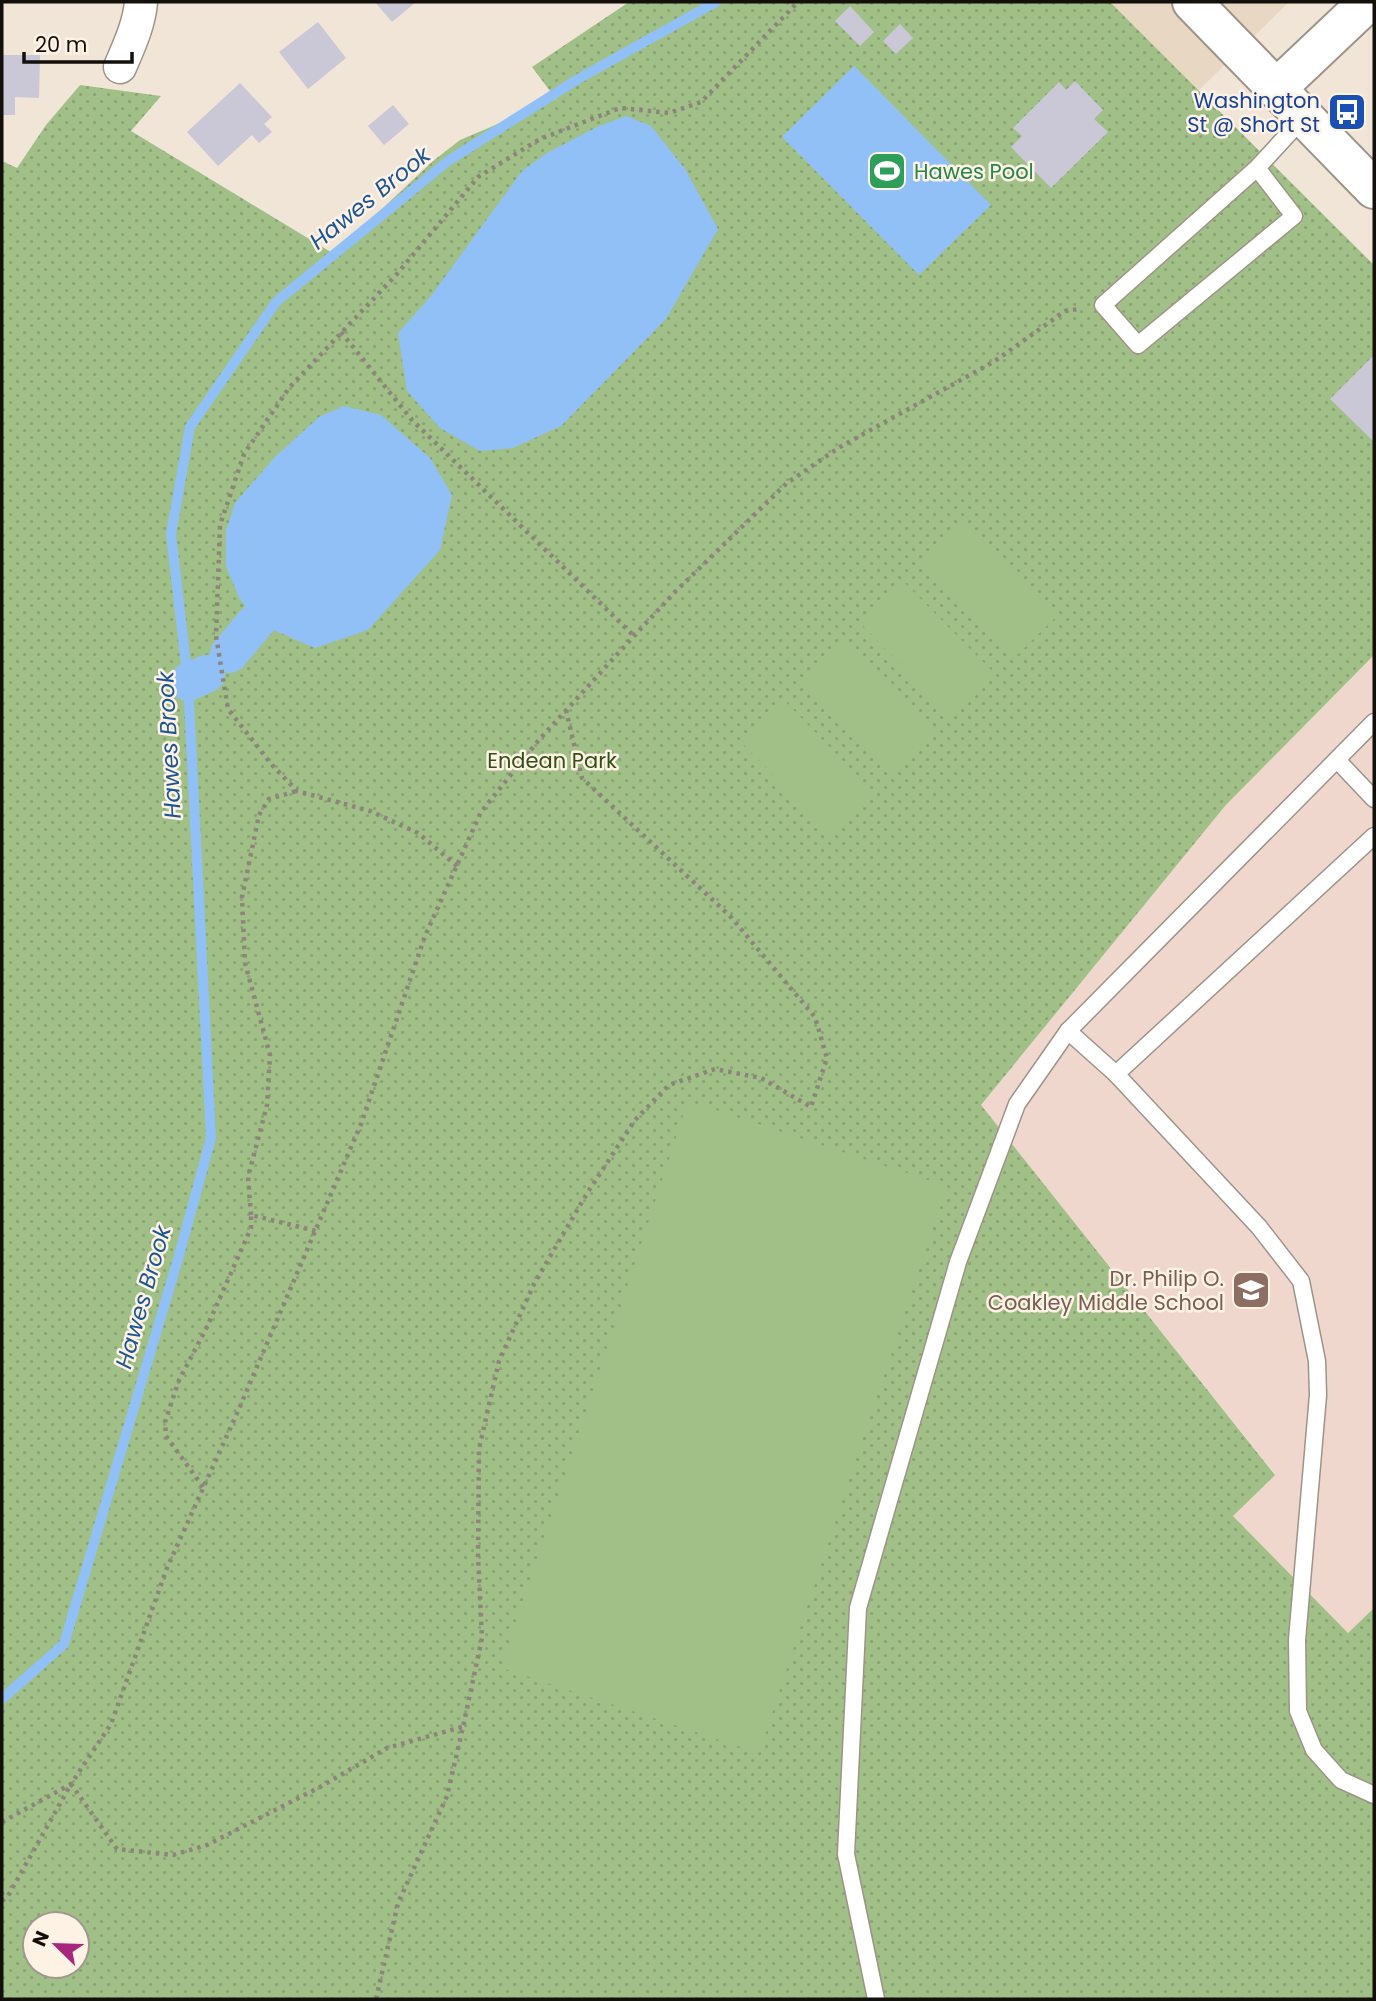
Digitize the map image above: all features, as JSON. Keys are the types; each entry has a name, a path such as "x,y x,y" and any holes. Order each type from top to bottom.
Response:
{"main road":[{"path":"1192,2 1374,189"},
{"path":"1276,89 1368,2"}],"street":[{"path":"120,67 134,34 141,2"}],"lane":[{"path":"1257,168 1294,216 1138,345 1102,305 1257,168 1303,118"},
{"path":"876,1999 846,1854 858,1608 958,1262 1017,1104 1068,1031 1374,722"},
{"path":"1337,760 1374,800"},
{"path":"1116,1074 1374,836"},
{"path":"1068,1031 1116,1074 1259,1227 1301,1281 1317,1361 1318,1395 1297,1640 1298,1711 1314,1750 1341,1780 1374,1795"}],"path":[{"path":"457,866 418,833 382,816 297,791 272,765 228,709 216,636 220,525 244,454 289,388 397,274 478,177 540,139 620,108 669,113 701,102 798,2"},
{"path":"2,1901 8,1896 71,1784 111,1724 167,1567 361,1124 425,936 481,812 538,741 634,636 675,592 787,483 840,447 995,361 1065,311 1102,305"},
{"path":"341,332 412,419 634,636"},
{"path":"376,1999 398,1903 447,1796 463,1727 482,1638 478,1555 479,1449 499,1361 534,1284 586,1195 635,1120 669,1084 715,1069 761,1078 811,1107 827,1058 816,1017 730,916 582,778 566,710"},
{"path":"203,1488 166,1436 165,1422 179,1380 251,1228 248,1177 267,1105 270,1055 245,962 242,897 259,815 269,799 297,791"},
{"path":"251,1215 316,1231"},
{"path":"71,1784 117,1849 173,1855 206,1845 320,1787 387,1748 463,1727"},
{"path":"2,1822 71,1784"}],"shaded area":[{"path":"1110,2 1289,2 1199,90"},
{"name":"Dr. Philip O. Coakley Middle School","path":"1374,655 1374,1608 1348,1634 1233,1516 1275,1474 981,1105 1225,806"}],"green space":[{"name":"Endean Park","path":"629,2 1110,2 1374,265 1374,655 1225,806 981,1105 1275,1475 1233,1516 1348,1633 1374,1608 1374,1999 2,1999 2,161 17,168 46,125 80,85 161,96 131,131 334,254 433,161 460,140 556,99 532,67"},
{"path":"966,523 1057,616 1014,658 923,565"},
{"path":"905,583 996,675 953,718 863,626"},
{"path":"845,642 936,735 893,777 802,684"},
{"path":"785,701 875,794 833,836 742,743"},
{"path":"688,1101 946,1186 759,1753 502,1668"}],"water":[{"name":"Hawes Pool","path":"854,66 991,205 919,275 782,137"},
{"path":"626,116 651,126 685,169 718,229 666,319 561,426 513,448 480,451 440,428 407,391 398,333 431,296 522,171 547,153 597,127"},
{"path":"344,406 381,415 430,458 452,495 440,550 368,630 315,648 269,628 240,600 226,566 226,531 235,503 275,457 319,417"}],"building":[{"path":"375,2 416,2 392,22"},
{"path":"850,6 874,32 860,46 835,21"},
{"path":"318,22 346,58 308,89 279,52"},
{"path":"900,24 913,38 896,54 883,41"},
{"path":"2,55 40,55 39,98 15,97 15,115 2,115"},
{"path":"1075,81 1103,110 1094,119 1108,132 1051,188 1011,147 1022,136 1013,128 1059,82 1066,90"},
{"path":"240,83 272,117 264,124 272,132 259,143 252,135 218,166 187,132"},
{"path":"393,105 409,124 384,145 368,126"},
{"path":"1374,355 1374,442 1330,399"}],"waterway":[{"name":"Hawes Brook","path":"2,1699 64,1644 211,1138 188,682 171,534 190,427 276,302 448,161 578,79 716,2"},
{"path":"229,654 293,578"},
{"path":"188,682 206,674"}],"place":[{"name":"Washington St @ Short St","path":"1347,112"},
{"name":"Hawes Pool","path":"887,171"},
{"name":"Dr. Philip O. Coakley Middle School","path":"1251,1290"}]}
